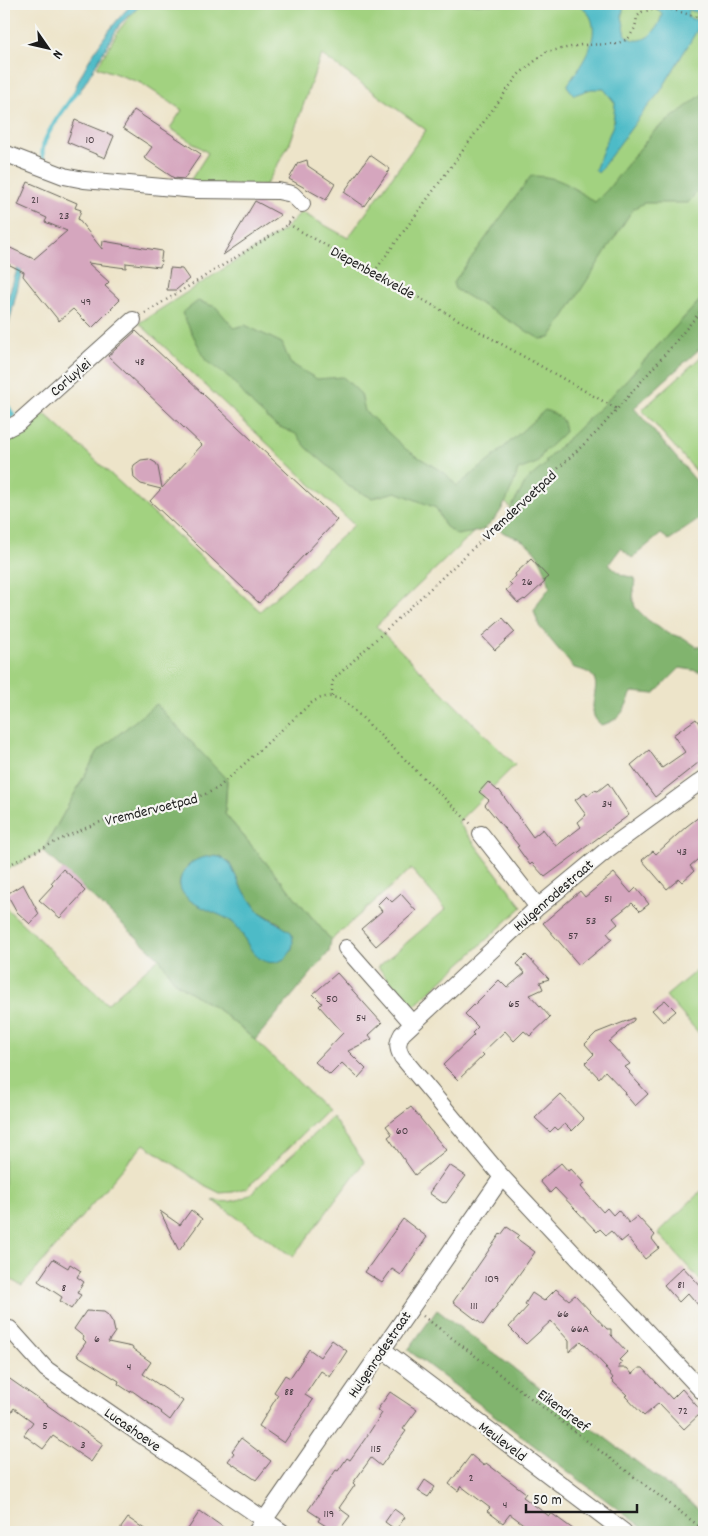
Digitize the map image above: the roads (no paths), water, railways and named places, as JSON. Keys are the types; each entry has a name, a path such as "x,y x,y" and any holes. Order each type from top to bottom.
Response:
{"street":[{"path":"4,153 64,176 84,180 196,190 278,191 292,194 302,204"},
{"name":"Corluylei","path":"4,430 18,423 133,320"},
{"name":"Hulgenrodestraat","path":"704,779 608,849 538,907 412,1023 402,1034 398,1042 398,1050 402,1057 502,1177 704,1393"},
{"path":"481,834 538,907"},
{"path":"346,948 412,1023"},
{"name":"Hulgenrodestraat","path":"260,1526 502,1177"},
{"name":"Lucashoeve","path":"10,1329 46,1369 260,1526 282,1532"},
{"name":"Meuleveld","path":"382,1349 624,1532"}],"water":[{"path":"132,4 142,4 120,24 79,93 74,91 99,45"},
{"path":"579,4 624,4 622,16 626,36 639,40 650,35 661,19 662,13 651,4 701,4 699,13 689,10 687,17 702,22 660,92 598,173 595,170 613,125 615,103 604,89 591,89 574,95 567,86 588,53 593,34 590,16"},
{"path":"19,264 23,265 9,324 4,324 9,294"},
{"path":"204,857 220,857 229,862 241,887 258,911 291,932 292,949 282,960 272,963 262,960 252,952 236,925 224,917 194,903 181,890 180,881 187,867"}],"waterway":[{"path":"43,157 45,141 50,131 78,88"},
{"path":"4,332 7,319"},
{"path":"4,399 13,415 6,421"}]}
